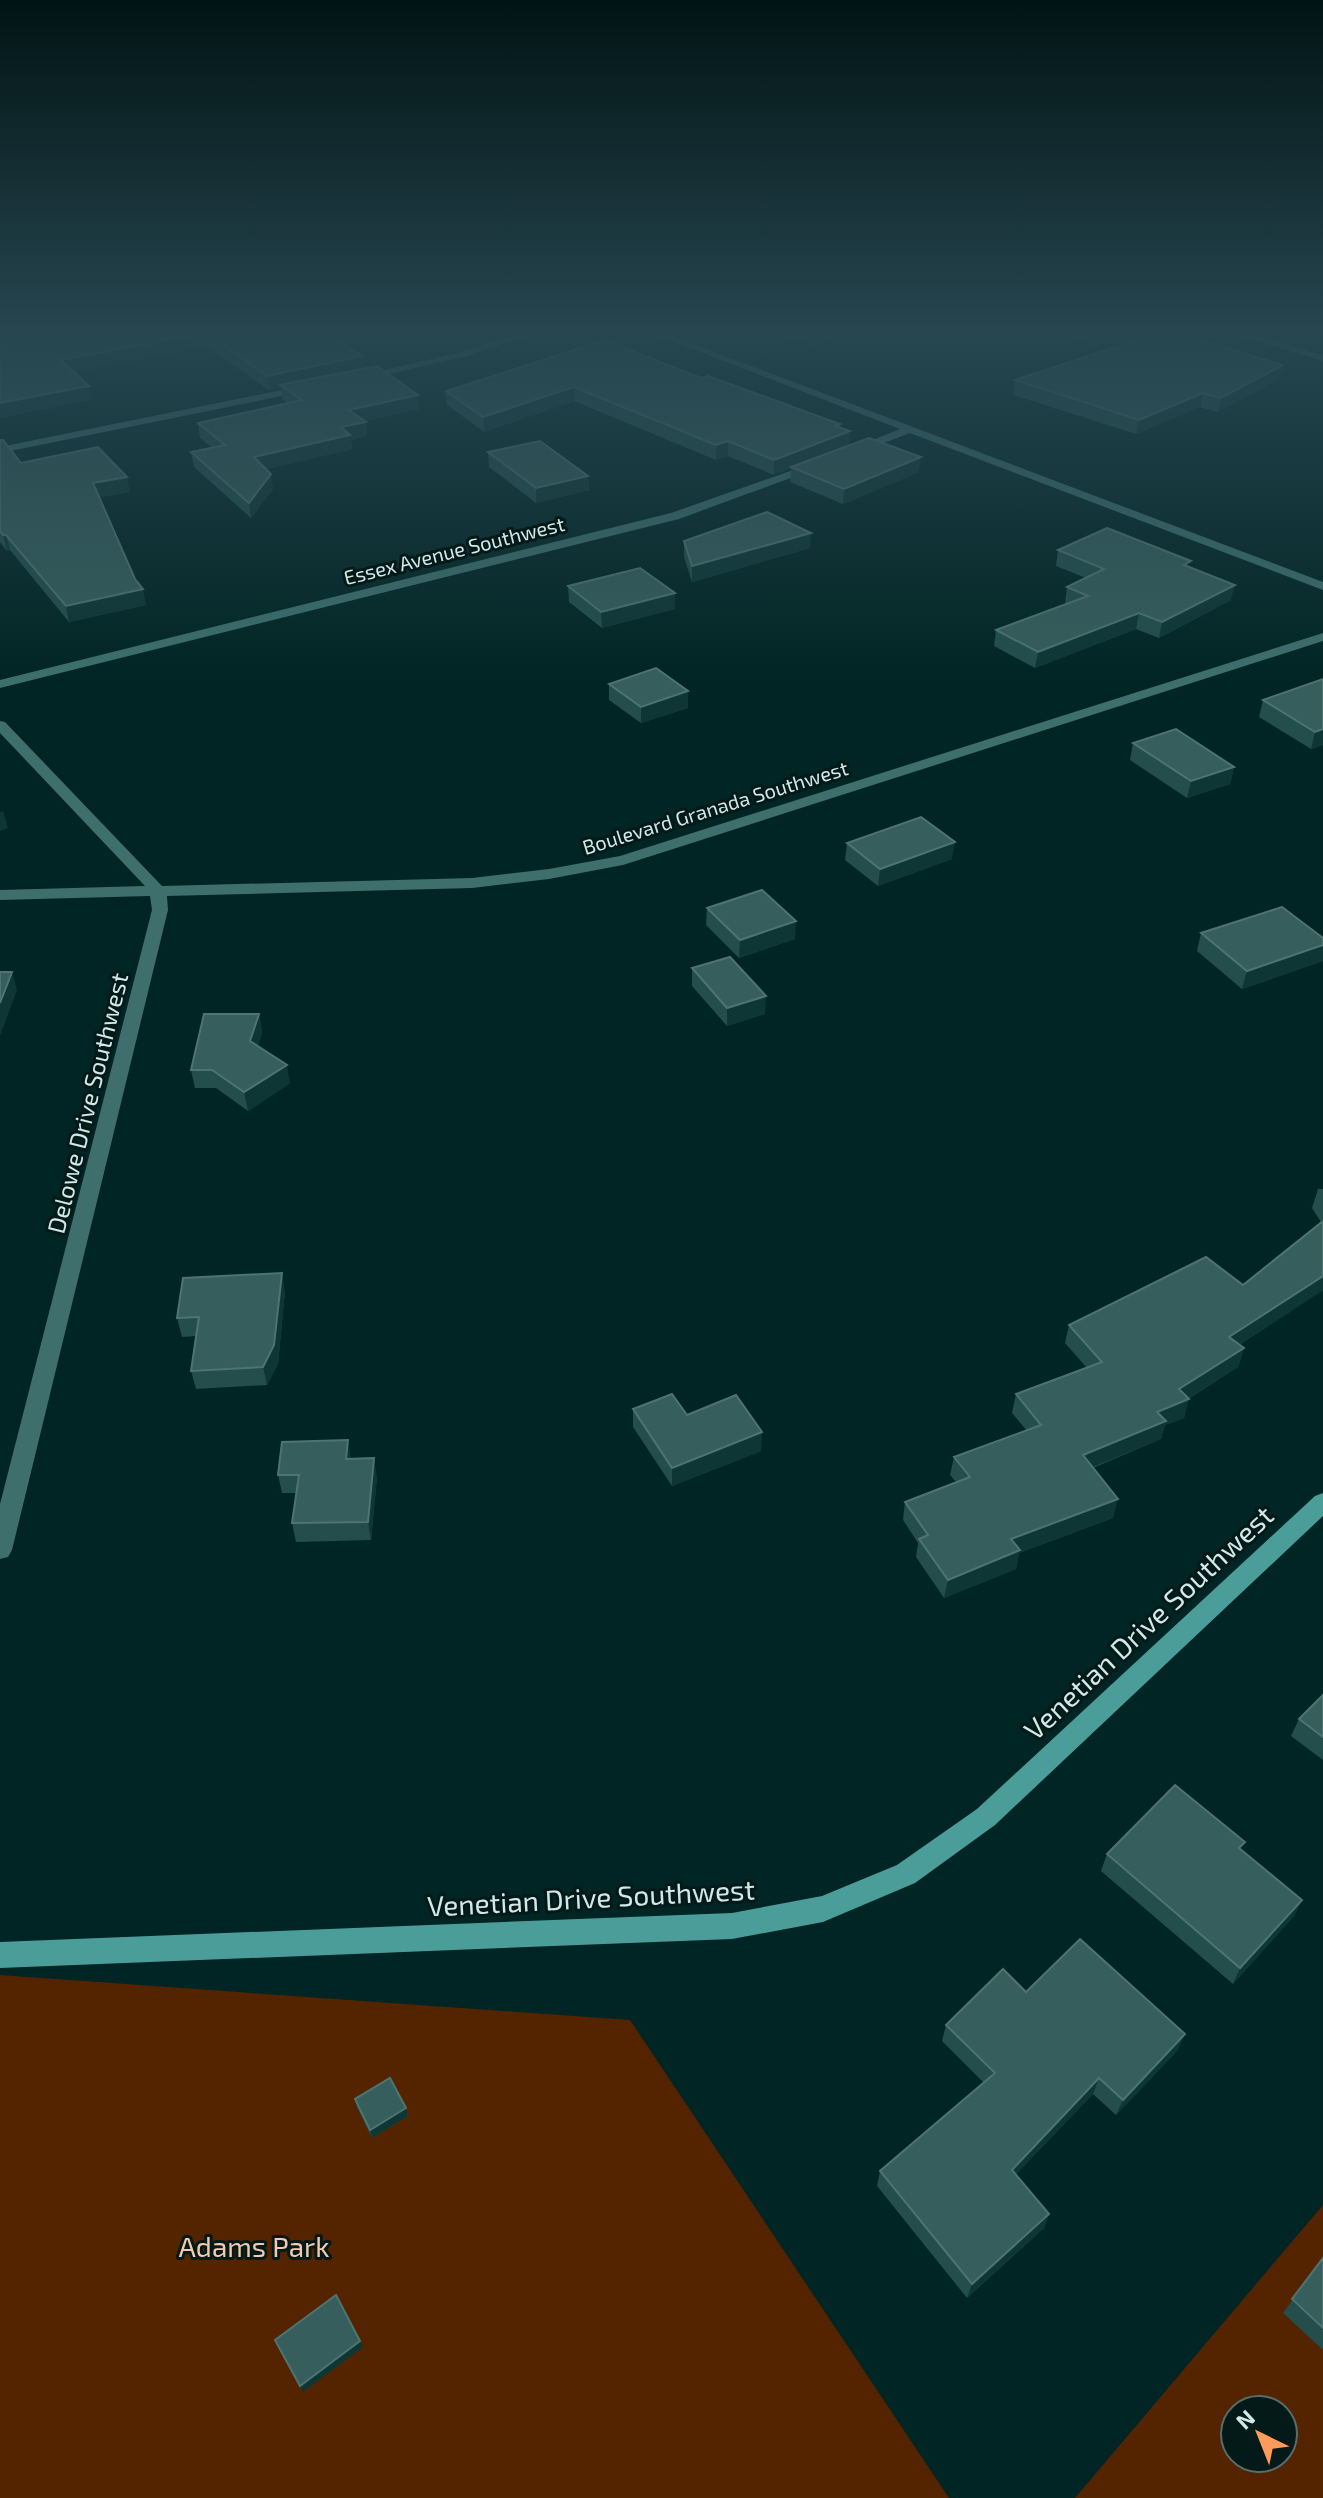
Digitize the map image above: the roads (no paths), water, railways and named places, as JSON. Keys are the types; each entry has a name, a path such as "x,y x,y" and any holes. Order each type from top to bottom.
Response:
{"street":[{"path":"840,456 864,447"},
{"path":"956,447 1323,586"},
{"name":"Essex Avenue Southwest","path":"0,684 675,516 826,461"},
{"name":"Boulevard Granada Southwest","path":"0,895 472,883 549,874 623,860 1323,637"},
{"path":"0,725 158,891"},
{"name":"Delowe Drive Southwest","path":"0,1550 160,910 158,891"},
{"name":"Venetian Drive Southwest","path":"0,1955 732,1926 823,1909 906,1874 986,1817 1323,1502"}],"park label":[{"name":"Adams Park","path":"254,2246"}]}
